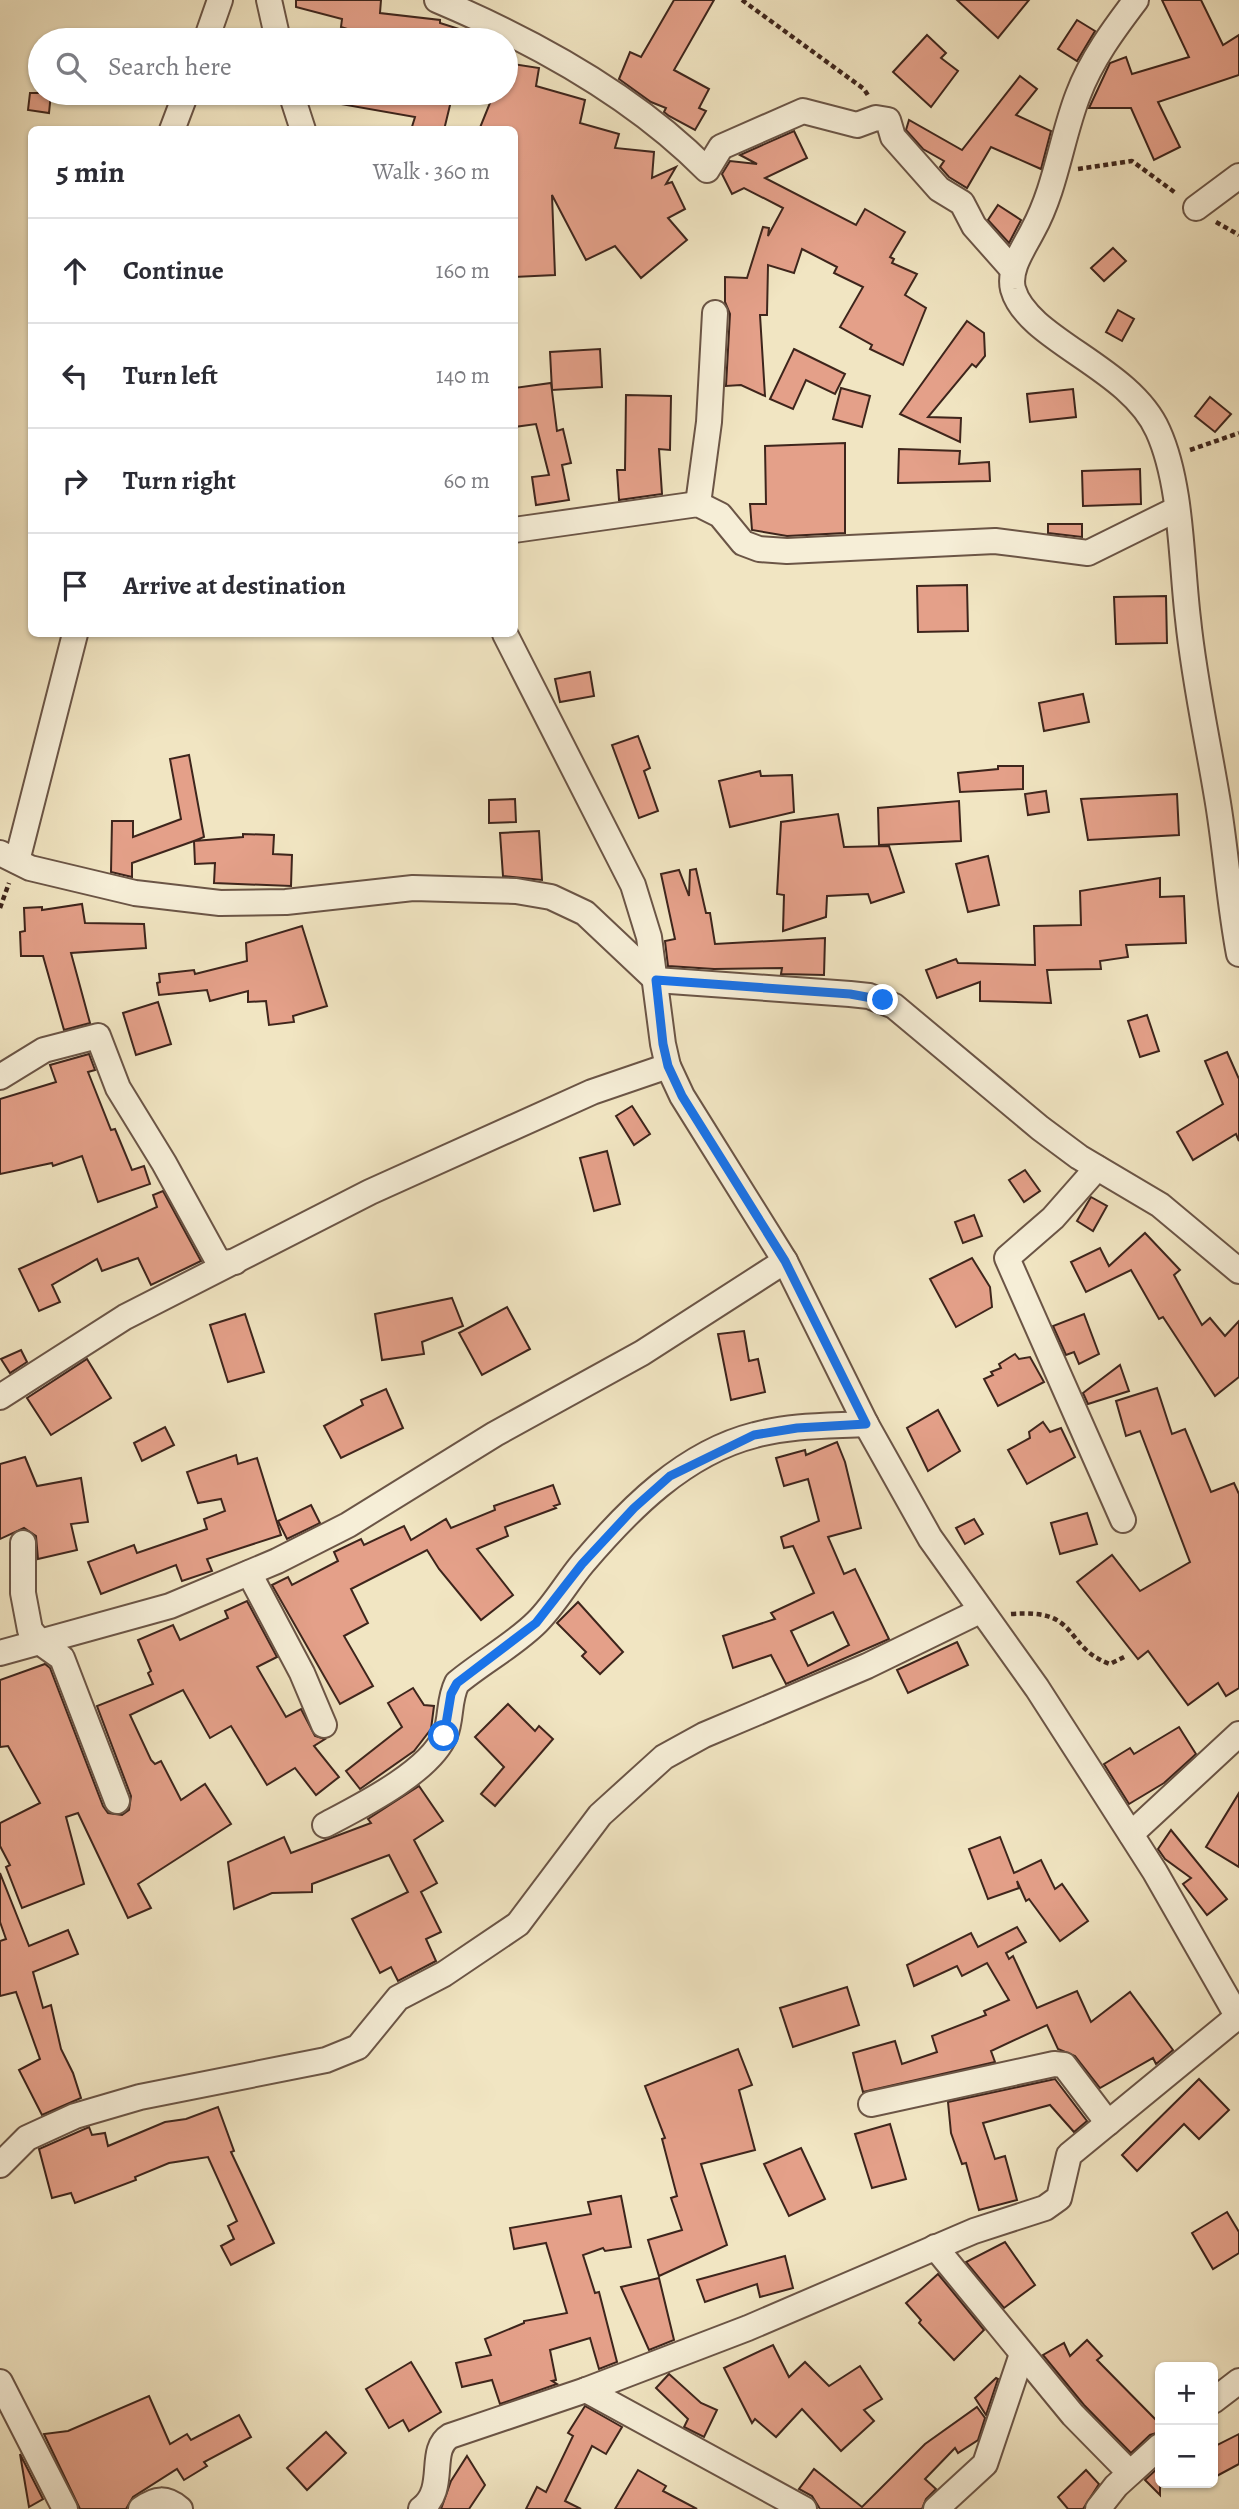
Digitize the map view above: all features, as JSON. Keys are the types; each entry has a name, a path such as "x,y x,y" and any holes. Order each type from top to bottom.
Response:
{"street":[{"path":"210,28 220,0"},
{"path":"269,0 275,28"},
{"path":"437,0 500,28"},
{"path":"1136,0 1102,48 1078,94 1041,216 1013,270 1013,288 1021,306 1042,328 1111,374 1146,408 1159,433 1177,509 1198,698 1217,798 1239,954"},
{"path":"518,38 568,65 654,122 707,170 721,147 803,111 857,125 884,118 888,120 893,137 939,189 962,203 974,226 1013,270"},
{"path":"174,126 181,105"},
{"path":"295,105 302,126"},
{"path":"1196,208 1239,176"},
{"path":"698,504 709,422 715,313"},
{"path":"518,529 698,504 720,515 743,543 759,549 787,551 995,541 1088,552 1177,509"},
{"path":"74,637 8,857 30,867 135,893 220,903 286,902 413,888 504,890 551,897 585,913 656,980 850,994 883,1000 894,1006 1040,1128 1097,1168 1160,1205 1239,1271"},
{"path":"421,2509 435,2494 441,2446 445,2439 586,2390 748,2328 935,2247 1045,2208 1059,2197 1069,2155 1238,2018 1131,1833 1037,1688 979,1611 930,1538 866,1424 785,1261 682,1096 668,1066 649,937 633,885 507,637"},
{"path":"0,1077 44,1050 98,1036 118,1088 164,1163 219,1263 235,1262"},
{"path":"0,1397 125,1317 370,1192 592,1092 668,1066"},
{"path":"1097,1168 1053,1218 1007,1258 1123,1520"},
{"path":"0,1653 170,1606 249,1573 348,1525 495,1434 642,1353 785,1261"},
{"path":"325,1825 383,1795 434,1752 444,1736 451,1694 457,1683 536,1623 582,1564 634,1508 670,1476 754,1435 797,1428 866,1424"},
{"path":"23,1543 23,1593 30,1630 40,1643 62,1658 117,1801"},
{"path":"249,1573 302,1673 324,1725"},
{"path":"0,2165 27,2138 51,2124 75,2116 140,2097 326,2060 358,2047 398,1998 444,1974 518,1924 600,1815 664,1757 704,1735 855,1671 979,1611"},
{"path":"1131,1833 1239,1734"},
{"path":"871,2104 1054,2064 1064,2065 1108,2123"},
{"path":"935,2247 1099,2445 1130,2473"},
{"path":"936,2509 985,2464 1022,2354"},
{"path":"1218,2397 1239,2381"},
{"path":"0,2382 65,2509"},
{"path":"586,2390 804,2509"},
{"path":"1098,2509 1107,2495 1155,2450"},
{"path":"141,2509 159,2500 171,2501 180,2509"}],"path":[{"path":"742,0 864,89 884,118"},
{"path":"1056,173 1132,161 1196,208 1239,235"},
{"path":"1166,458 1239,433"},
{"path":"979,1611 990,1615 1041,1613 1058,1619 1098,1660 1110,1664 1126,1656"}],"building":[{"path":"296,0 381,0 380,13 440,20 440,23 456,28 344,28 341,27 342,19 296,7"},
{"path":"674,0 714,0 674,70 709,89 699,108 706,111 695,130 669,116 664,112 666,108 651,102 619,79 630,52 641,57"},
{"path":"957,0 1029,0 998,38"},
{"path":"1162,0 1201,0 1223,45 1239,35 1239,75 1158,102 1180,147 1154,160 1131,108 1089,108 1110,63 1126,57 1132,74 1189,57"},
{"path":"1077,20 1095,31 1077,61 1058,49"},
{"path":"927,35 946,53 941,58 958,71 931,107 893,72"},
{"path":"518,65 539,68 536,86 585,100 580,123 619,134 615,148 654,152 652,178 676,167 666,184 672,182 685,209 668,218 687,240 641,278 615,246 586,260 552,195 555,275 518,277 518,126 481,126 489,105 518,105"},
{"path":"1020,76 1037,89 1016,115 1051,131 1041,169 991,147 967,188 949,177 940,167 944,161 923,149 906,130 909,120 962,150"},
{"path":"29,105 50,105 49,113 28,110"},
{"path":"346,105 450,105 445,126 412,126 415,117"},
{"path":"794,131 807,158 765,178 856,225 865,209 905,232 890,257 894,259 892,263 917,274 905,295 926,308 903,365 870,349 872,345 840,327 863,287 834,273 837,267 802,249 794,273 768,265 767,315 760,315 765,396 741,385 726,386 730,314 725,302 725,277 747,278 763,227 769,228 768,236 783,208 744,188 732,194 722,174 730,161 757,164 740,155"},
{"path":"998,205 1021,220 1009,243 988,220"},
{"path":"1113,248 1126,261 1104,281 1091,268"},
{"path":"1118,310 1134,319 1122,341 1106,332"},
{"path":"967,321 984,333 985,356 976,367 972,364 928,417 961,418 960,442 900,414"},
{"path":"600,349 602,387 552,390 550,352"},
{"path":"794,349 845,374 835,394 806,380 793,409 770,399"},
{"path":"551,383 557,431 563,429 571,463 562,465 569,500 536,505 532,477 549,475 536,424 518,426 518,387"},
{"path":"841,388 870,396 862,427 833,419"},
{"path":"1073,389 1076,417 1030,422 1027,394"},
{"path":"626,395 671,396 670,450 659,449 662,494 619,500 617,470 625,470"},
{"path":"1210,397 1231,414 1215,432 1195,416"},
{"path":"845,443 845,533 787,536 752,530 750,504 766,504 765,446"},
{"path":"899,449 960,451 959,464 989,462 990,481 898,483"},
{"path":"1140,469 1141,504 1083,506 1082,471"},
{"path":"1048,524 1082,524 1082,537 1048,533"},
{"path":"967,585 968,631 918,632 917,586"},
{"path":"1166,596 1167,643 1116,644 1114,597"},
{"path":"590,672 594,696 560,702 555,679"},
{"path":"1083,694 1089,722 1044,731 1039,703"},
{"path":"638,736 650,768 644,771 658,811 639,818 612,745"},
{"path":"189,755 204,837 132,863 132,877 111,872 112,821 133,821 133,837 181,819 170,759"},
{"path":"998,766 1023,766 1023,789 960,792 958,773 998,769"},
{"path":"760,771 761,776 792,775 794,812 730,827 719,781"},
{"path":"1046,791 1049,812 1028,815 1025,794"},
{"path":"1177,794 1179,835 1088,840 1081,799"},
{"path":"515,799 516,822 489,823 489,800"},
{"path":"959,801 961,841 879,845 878,808"},
{"path":"838,814 844,847 889,846 904,892 871,903 868,894 827,896 826,917 783,931 784,895 777,894 781,822"},
{"path":"539,831 542,880 503,876 500,833"},
{"path":"243,834 274,835 273,854 292,855 291,886 214,883 215,863 195,864 194,841 243,837"},
{"path":"988,856 999,905 968,912 956,864"},
{"path":"696,869 706,913 710,913 715,944 825,938 824,975 781,974 782,968 714,969 668,966 665,941 675,939 661,874 679,870 689,896 690,870"},
{"path":"1160,878 1160,897 1184,896 1186,943 1126,945 1128,957 1100,961 1101,969 1047,970 1051,1003 980,1001 980,982 937,998 926,970 956,959 958,963 1035,965 1034,926 1081,925 1080,891"},
{"path":"82,904 85,923 144,924 146,948 71,953 90,1023 64,1030 43,956 21,956 20,932 25,931 24,908 42,907 42,910"},
{"path":"302,926 327,1006 293,1016 294,1022 269,1025 266,1001 248,1002 248,991 210,1001 207,990 159,995 159,974 194,970 195,974 247,961 246,943"},
{"path":"158,1002 171,1044 136,1055 123,1013"},
{"path":"1147,1015 1159,1051 1140,1057 1128,1021"},
{"path":"1227,1052 1239,1079 1239,1141 1236,1134 1193,1160 1177,1132 1223,1104 1205,1061"},
{"path":"89,1054 95,1070 88,1072 111,1130 115,1129 132,1170 144,1166 150,1184 98,1202 82,1156 53,1166 52,1163 0,1174 0,1099 56,1082 50,1065"},
{"path":"632,1106 650,1134 634,1145 616,1116"},
{"path":"607,1151 620,1204 594,1211 580,1158"},
{"path":"1025,1170 1040,1191 1024,1202 1009,1180"},
{"path":"163,1191 201,1261 151,1285 138,1258 102,1271 97,1259 52,1285 60,1302 39,1311 19,1269 157,1207 153,1195"},
{"path":"1091,1197 1107,1206 1093,1231 1077,1221"},
{"path":"974,1215 982,1236 963,1243 955,1222"},
{"path":"1145,1233 1180,1270 1174,1275 1202,1325 1210,1318 1225,1336 1239,1321 1239,1377 1215,1396 1163,1317 1159,1319 1131,1270 1086,1292 1071,1262 1100,1248 1109,1266"},
{"path":"972,1258 990,1287 992,1307 956,1327 930,1279"},
{"path":"452,1298 463,1326 422,1342 424,1354 382,1360 375,1314"},
{"path":"507,1307 530,1349 482,1375 459,1333"},
{"path":"245,1314 264,1372 228,1382 210,1325"},
{"path":"1084,1314 1099,1354 1079,1364 1074,1352 1066,1355 1053,1326"},
{"path":"744,1331 749,1361 758,1359 765,1392 731,1400 718,1334"},
{"path":"21,1350 27,1362 10,1373 1,1359"},
{"path":"1015,1354 1019,1359 1030,1357 1044,1382 998,1406 984,1379 993,1375 991,1372 1001,1368 999,1364"},
{"path":"87,1359 111,1398 51,1435 27,1398"},
{"path":"1120,1365 1129,1391 1088,1404 1083,1393"},
{"path":"1157,1388 1172,1434 1185,1429 1211,1492 1234,1483 1239,1494 1239,1688 1226,1696 1218,1683 1188,1705 1148,1651 1138,1659 1077,1582 1112,1555 1140,1591 1190,1562 1140,1431 1126,1436 1116,1401"},
{"path":"386,1389 403,1428 341,1458 324,1426 363,1405 361,1400"},
{"path":"938,1410 960,1451 928,1471 907,1428"},
{"path":"1043,1422 1050,1432 1061,1428 1075,1457 1027,1484 1008,1450 1030,1438 1029,1432"},
{"path":"165,1427 174,1445 142,1461 134,1443"},
{"path":"837,1442 845,1462 861,1528 828,1537 844,1574 855,1569 889,1639 786,1684 771,1655 733,1668 723,1636 775,1619 771,1613 814,1593 793,1546 784,1548 781,1537 819,1521 808,1479 784,1486 776,1458 805,1450 806,1455","holes":["833,1612 849,1645 808,1666 791,1631"]},
{"path":"236,1455 238,1464 257,1458 281,1535 207,1559 212,1571 182,1581 176,1565 101,1594 88,1562 134,1545 137,1553 207,1529 204,1519 225,1511 221,1499 198,1503 187,1472"},
{"path":"25,1457 37,1486 81,1478 88,1522 71,1524 77,1550 38,1559 36,1536 24,1528 0,1539 0,1464"},
{"path":"553,1485 560,1504 554,1506 556,1508 505,1527 508,1536 477,1549 513,1595 481,1620 439,1569 427,1550 351,1589 368,1623 344,1636 373,1686 340,1704 272,1585 288,1577 292,1585 338,1561 334,1552 361,1539 364,1545 404,1526 411,1540 446,1519 451,1528 495,1510 494,1506"},
{"path":"311,1505 320,1523 287,1539 278,1521"},
{"path":"1087,1513 1097,1544 1060,1554 1051,1523"},
{"path":"974,1519 983,1534 965,1544 956,1528"},
{"path":"247,1601 277,1657 257,1667 286,1717 301,1709 315,1736 325,1739 314,1746 339,1777 316,1795 295,1768 267,1785 231,1726 210,1738 183,1690 130,1715 151,1760 155,1764 161,1761 181,1800 205,1784 231,1824 138,1884 151,1908 128,1918 78,1813 66,1817 84,1884 22,1908 6,1867 10,1865 0,1846 0,1823 40,1803 8,1746 0,1747 0,1680 45,1664 50,1668 103,1806 108,1813 122,1815 129,1810 131,1796 97,1706 153,1684 148,1673 151,1671 138,1640 173,1625 180,1640 228,1618 225,1611"},
{"path":"578,1602 623,1652 600,1674 582,1656 586,1652 557,1623"},
{"path":"957,1642 968,1665 908,1693 897,1670"},
{"path":"413,1688 424,1705 434,1706 431,1729 414,1751 360,1789 346,1771 402,1727 388,1703"},
{"path":"508,1704 535,1731 539,1726 553,1739 495,1806 481,1794 504,1767 475,1737"},
{"path":"1179,1727 1196,1754 1164,1783 1129,1804 1104,1764 1130,1748 1134,1754"},
{"path":"419,1786 443,1821 414,1840 437,1883 421,1892 441,1932 426,1939 436,1961 398,1981 391,1967 380,1973 352,1919 408,1892 389,1855 312,1884 312,1892 272,1893 234,1909 228,1862 284,1837 291,1853 371,1823 368,1819"},
{"path":"1239,1793 1239,1867 1206,1847"},
{"path":"1171,1830 1227,1899 1207,1915 1183,1884 1191,1878 1165,1859 1158,1849"},
{"path":"1000,1837 1014,1873 1041,1860 1055,1889 1062,1884 1088,1921 1060,1941 1029,1899 1026,1901 1017,1881 1019,1888 988,1899 969,1849"},
{"path":"0,1873 29,1946 68,1930 78,1954 33,1972 43,2008 51,2005 61,2049 81,2098 42,2115 19,2070 40,2059 16,1992 0,1996 0,1941 6,1939 0,1922"},
{"path":"1017,1927 1026,1942 1006,1953 1009,1959 1013,1956 1037,2008 1077,1991 1091,2022 1130,1992 1173,2050 1156,2064 1153,2058 1100,2088 1075,2056 1058,2049 1047,2025 991,2051 995,2062 863,2092 853,2053 895,2041 902,2064 937,2052 932,2036 986,2015 984,2011 1009,2000 987,1963 962,1976 957,1966 914,1986 907,1965 971,1933 978,1947"},
{"path":"847,1987 859,2025 793,2047 780,2008"},
{"path":"738,2049 752,2085 739,2090 755,2150 701,2164 727,2245 659,2276 648,2240 682,2230 671,2198 677,2196 662,2139 665,2138 645,2086"},
{"path":"1055,2079 1087,2121 1074,2132 1050,2105 983,2123 995,2159 1005,2156 1017,2200 979,2210 966,2163 962,2164 951,2133 948,2102"},
{"path":"1199,2079 1229,2110 1199,2139 1184,2124 1137,2171 1122,2155"},
{"path":"218,2107 234,2151 231,2152 274,2243 231,2265 221,2246 234,2239 228,2226 237,2221 208,2157 169,2163 135,2177 136,2180 75,2203 71,2193 52,2198 39,2149 89,2127 92,2135 105,2133 108,2146 165,2122 186,2119"},
{"path":"890,2124 906,2179 872,2188 855,2134"},
{"path":"801,2148 825,2199 789,2216 764,2164"},
{"path":"621,2196 631,2247 605,2251 603,2248 583,2255 595,2293 599,2292 617,2362 599,2369 590,2338 550,2350 556,2380 552,2381 557,2384 500,2404 492,2380 462,2387 456,2363 491,2355 485,2339 524,2321 567,2313 546,2243 514,2249 510,2228 591,2214 588,2202"},
{"path":"1227,2212 1239,2232 1239,2253 1213,2269 1192,2233"},
{"path":"1005,2242 1035,2285 1004,2308 966,2262"},
{"path":"785,2256 793,2288 760,2297 757,2284 705,2302 697,2280"},
{"path":"938,2274 984,2330 954,2360 919,2323 921,2320 906,2303"},
{"path":"659,2278 674,2340 649,2350 621,2287"},
{"path":"1087,2340 1102,2356 1097,2360 1155,2419 1155,2434 1131,2453 1084,2405 1043,2355 1064,2343 1070,2356"},
{"path":"773,2345 789,2377 805,2362 829,2386 860,2366 882,2399 864,2410 874,2421 841,2451 802,2409 776,2437 755,2419 752,2423 724,2368"},
{"path":"411,2362 441,2412 409,2431 403,2420 389,2428 366,2389"},
{"path":"669,2374 701,2403 717,2410 704,2437 684,2427 688,2419 656,2388"},
{"path":"998,2379 986,2415 975,2398"},
{"path":"149,2396 170,2444 187,2434 191,2440 239,2415 251,2437 204,2462 207,2466 184,2480 177,2469 133,2497 126,2509 80,2509 44,2434 68,2431"},
{"path":"585,2406 622,2427 606,2454 592,2446 565,2501 581,2509 526,2509 537,2487 546,2492 573,2436 568,2433"},
{"path":"977,2407 985,2418 978,2440 958,2453 955,2448 925,2479 936,2489 926,2499 922,2509 820,2509 812,2496 799,2489 814,2469 862,2507 925,2444"},
{"path":"326,2432 346,2453 307,2490 287,2468"},
{"path":"1239,2434 1239,2464 1218,2475 1218,2444"},
{"path":"20,2454 43,2499 29,2507"},
{"path":"467,2456 485,2485 469,2509 441,2509 451,2481"},
{"path":"638,2470 666,2486 663,2491 697,2509 615,2509"},
{"path":"1086,2470 1099,2484 1083,2509 1068,2509 1058,2497"},
{"path":"1155,2471 1155,2488 1160,2488 1160,2495 1145,2480"}],"route":[{"path":"444,1736 451,1694 457,1683 485,1659 536,1623 582,1564 634,1508 670,1476 716,1451 754,1435 797,1428 866,1424 785,1261 682,1096 668,1066 663,1044 656,980 850,994 883,1000"}]}
